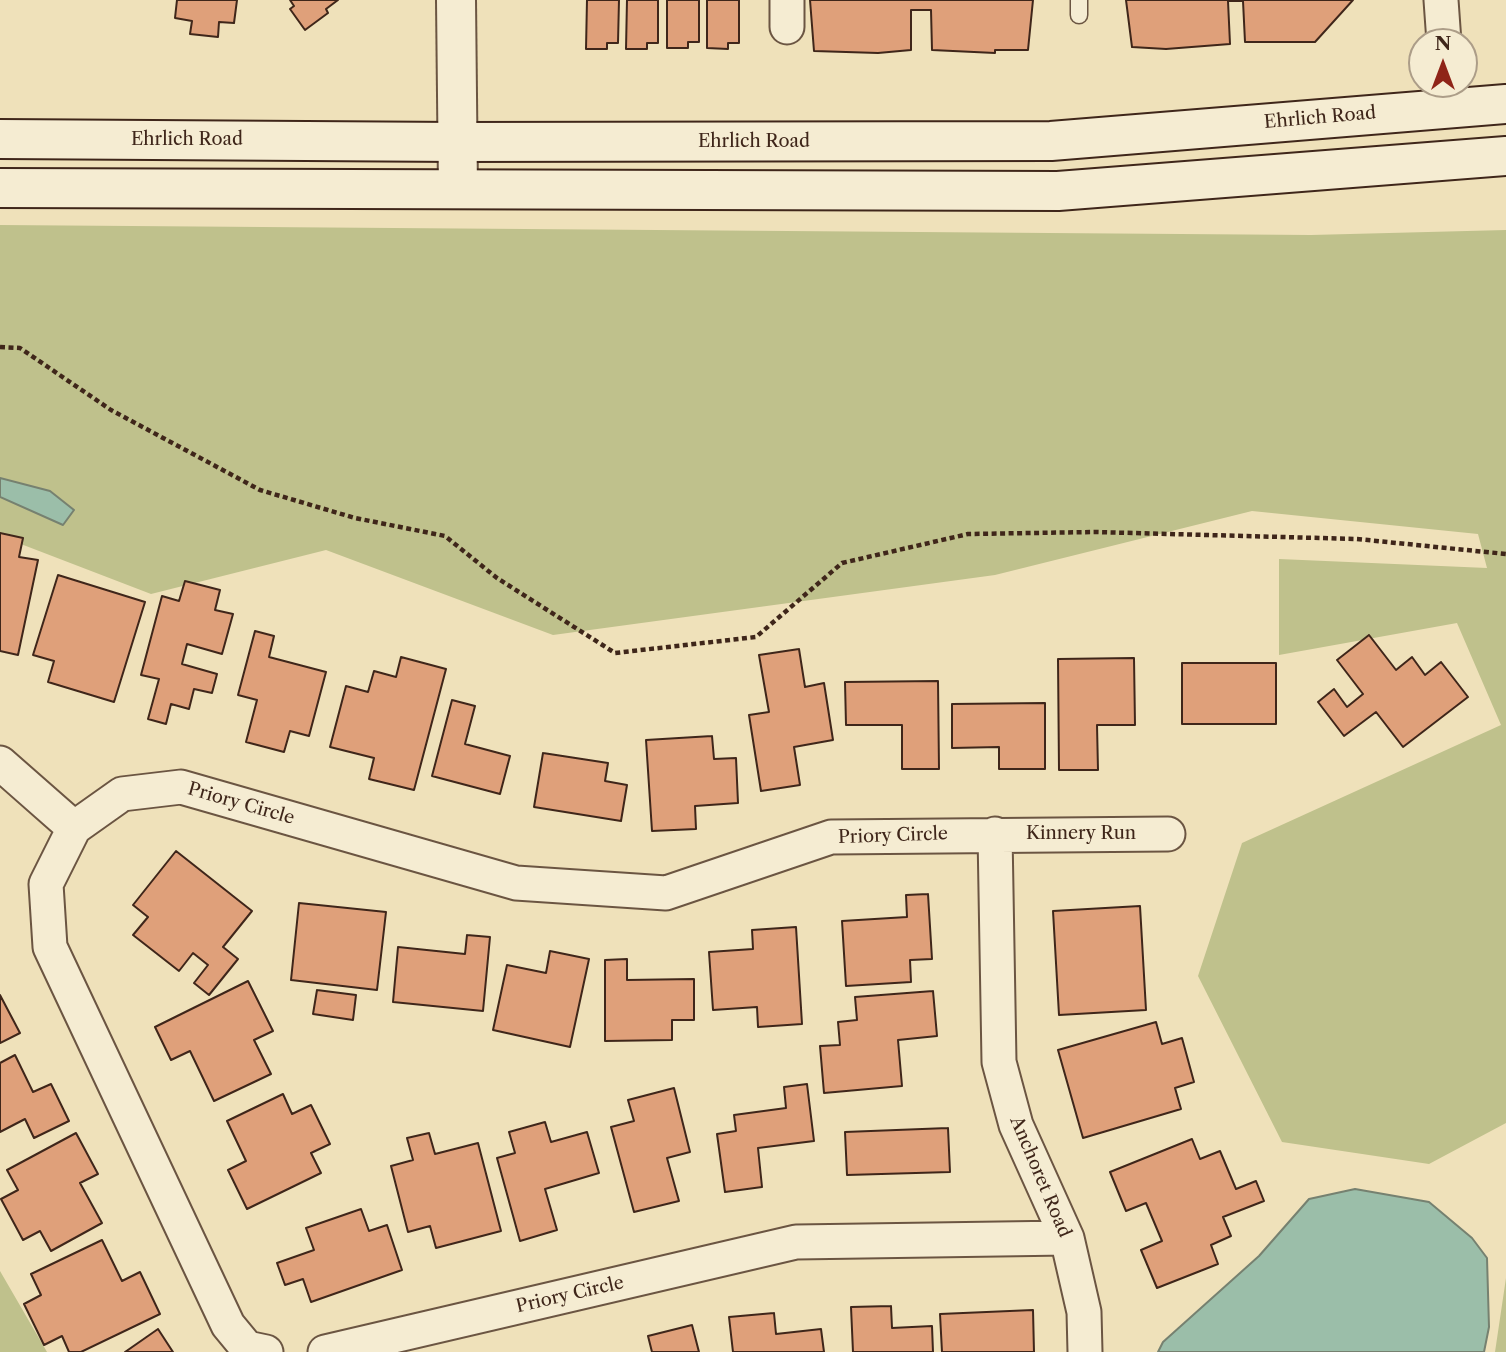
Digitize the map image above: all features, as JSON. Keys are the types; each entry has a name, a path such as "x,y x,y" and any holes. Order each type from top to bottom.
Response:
{"main road":[{"path":"456,0 458,189"},
{"name":"Ehrlich Road","path":"0,139 458,142 1051,141 1429,98"},
{"name":"Ehrlich Road","path":"1462,98 1506,104"},
{"path":"0,188 1058,191 1506,156"}],"street":[{"path":"1441,0 1443,28"},
{"path":"0,763 74,828"},
{"name":"Priory Circle","path":"266,1352 247,1348 228,1325 50,947 46,884 74,828 122,794 181,787 516,883 666,893 831,837 995,834"},
{"name":"Kinnery Run","path":"995,834 1168,834"},
{"name":"Anchoret Road","path":"995,834 999,1062 1016,1125 1067,1238 1084,1312 1085,1352"},
{"name":"Priory Circle","path":"325,1352 796,1242 1067,1238"}],"path":[{"path":"0,347 20,348 111,410 260,490 355,518 444,536 497,578 615,653 755,637 842,564 968,534 1095,532 1357,539 1506,554"}],"shaded area":[{"path":"0,225 1311,235 1506,230 1506,1123 1429,1164 1282,1142 1198,976 1242,843 1501,725 1457,623 1279,655 1279,559 1487,568 1478,534 1252,511 995,575 553,635 326,550 151,594 0,536"},
{"path":"0,478 50,491 74,510 63,525 0,497"},
{"path":"1355,1189 1429,1202 1472,1238 1487,1258 1489,1327 1484,1352 1158,1352 1163,1342 1259,1256 1309,1199"},
{"path":"0,1271 47,1352 0,1352"},
{"path":"1506,1278 1506,1352 1495,1352"}],"building":[{"path":"177,0 237,0 234,23 219,22 218,37 190,34 192,21 175,18"},
{"path":"290,0 338,0 326,9 328,13 305,30 290,9 294,6"},
{"path":"587,0 619,0 618,43 607,43 607,49 586,49"},
{"path":"627,0 658,0 658,43 647,43 647,49 626,49"},
{"path":"667,0 699,0 699,42 688,42 688,48 667,48"},
{"path":"707,0 739,0 739,43 728,43 728,49 707,48"},
{"path":"810,0 1033,0 1028,50 995,50 995,53 932,50 931,10 911,10 911,50 878,53 814,51"},
{"path":"1126,0 1353,0 1315,42 1245,42 1243,1 1228,1 1230,44 1166,49 1132,47"},
{"path":"0,533 23,538 19,557 38,560 18,655 0,651"},
{"path":"58,575 145,602 114,702 48,682 54,661 33,655"},
{"path":"185,581 220,590 215,610 233,614 222,654 187,644 182,664 217,674 212,693 194,689 189,709 171,704 166,724 148,719 159,679 141,675 162,596 179,601"},
{"path":"255,631 274,636 269,657 326,672 309,736 290,731 284,752 246,742 257,700 238,695"},
{"path":"1369,635 1396,670 1412,657 1425,675 1441,662 1468,697 1403,747 1376,712 1344,736 1318,702 1334,689 1347,707 1363,694 1337,660"},
{"path":"799,649 805,687 824,683 833,740 794,747 800,785 761,791 749,715 769,712 759,655"},
{"path":"401,657 446,669 414,790 369,779 374,758 330,747 346,686 368,692 374,671 396,677"},
{"path":"1134,658 1135,725 1097,725 1098,770 1059,770 1058,659"},
{"path":"1182,663 1276,663 1276,724 1182,724"},
{"path":"938,681 939,769 902,769 902,725 846,725 845,682"},
{"path":"452,700 475,706 465,744 510,756 500,794 432,776"},
{"path":"1045,703 1045,769 999,769 999,747 952,748 952,704"},
{"path":"712,736 714,759 736,758 738,803 695,806 696,829 652,831 646,740"},
{"path":"543,753 608,763 605,781 627,785 621,821 534,807"},
{"path":"176,851 252,911 223,947 238,959 209,995 194,983 208,965 193,953 179,971 133,935 148,917 133,905"},
{"path":"928,894 932,959 910,960 911,982 846,986 842,921 907,917 906,895"},
{"path":"299,903 386,912 377,990 291,980"},
{"path":"1140,906 1146,1010 1059,1015 1053,911"},
{"path":"796,927 802,1024 758,1027 757,1007 713,1010 709,952 753,949 752,930"},
{"path":"467,935 490,937 483,1011 393,1002 398,947 465,954"},
{"path":"550,951 589,959 570,1047 493,1030 507,965 546,973"},
{"path":"627,959 627,980 694,979 694,1020 672,1020 672,1040 605,1041 605,960"},
{"path":"248,981 273,1031 254,1040 271,1074 214,1101 190,1051 171,1060 155,1027"},
{"path":"317,990 356,995 353,1020 313,1014"},
{"path":"933,991 937,1036 898,1040 902,1086 824,1093 820,1046 840,1045 838,1022 857,1020 855,997"},
{"path":"0,995 20,1033 0,1043"},
{"path":"1156,1022 1162,1044 1182,1038 1194,1082 1175,1088 1181,1109 1083,1138 1058,1050"},
{"path":"15,1055 33,1092 51,1084 69,1121 34,1138 25,1119 0,1132 0,1063"},
{"path":"807,1084 814,1141 758,1148 762,1187 725,1192 717,1134 736,1131 734,1115 786,1108 784,1087"},
{"path":"674,1088 690,1152 667,1158 679,1201 634,1212 611,1127 634,1121 628,1100"},
{"path":"283,1094 292,1114 311,1105 330,1144 311,1153 321,1173 247,1209 228,1170 246,1161 227,1121"},
{"path":"545,1122 551,1142 587,1132 599,1173 545,1189 557,1230 520,1241 497,1158 515,1153 509,1132"},
{"path":"948,1128 950,1172 847,1175 845,1132"},
{"path":"76,1133 98,1174 80,1183 102,1223 51,1251 40,1231 23,1240 1,1199 18,1190 7,1170"},
{"path":"429,1133 435,1154 478,1143 501,1231 436,1248 430,1226 408,1232 391,1166 413,1160 407,1138"},
{"path":"1192,1139 1200,1159 1220,1151 1236,1189 1256,1181 1264,1201 1223,1217 1231,1236 1211,1245 1218,1264 1157,1288 1141,1250 1162,1241 1146,1203 1126,1211 1110,1172"},
{"path":"361,1209 369,1231 387,1225 402,1270 311,1302 303,1279 285,1285 277,1263 314,1250 306,1228"},
{"path":"102,1240 122,1281 140,1272 160,1314 81,1352 69,1352 62,1336 44,1345 24,1304 41,1295 31,1274"},
{"path":"891,1306 892,1328 932,1326 933,1352 853,1352 851,1307"},
{"path":"1033,1310 1034,1352 942,1352 940,1314"},
{"path":"774,1313 776,1334 821,1329 824,1352 733,1352 729,1317"},
{"path":"692,1325 699,1352 652,1352 648,1336"},
{"path":"158,1329 173,1352 125,1352"}]}
